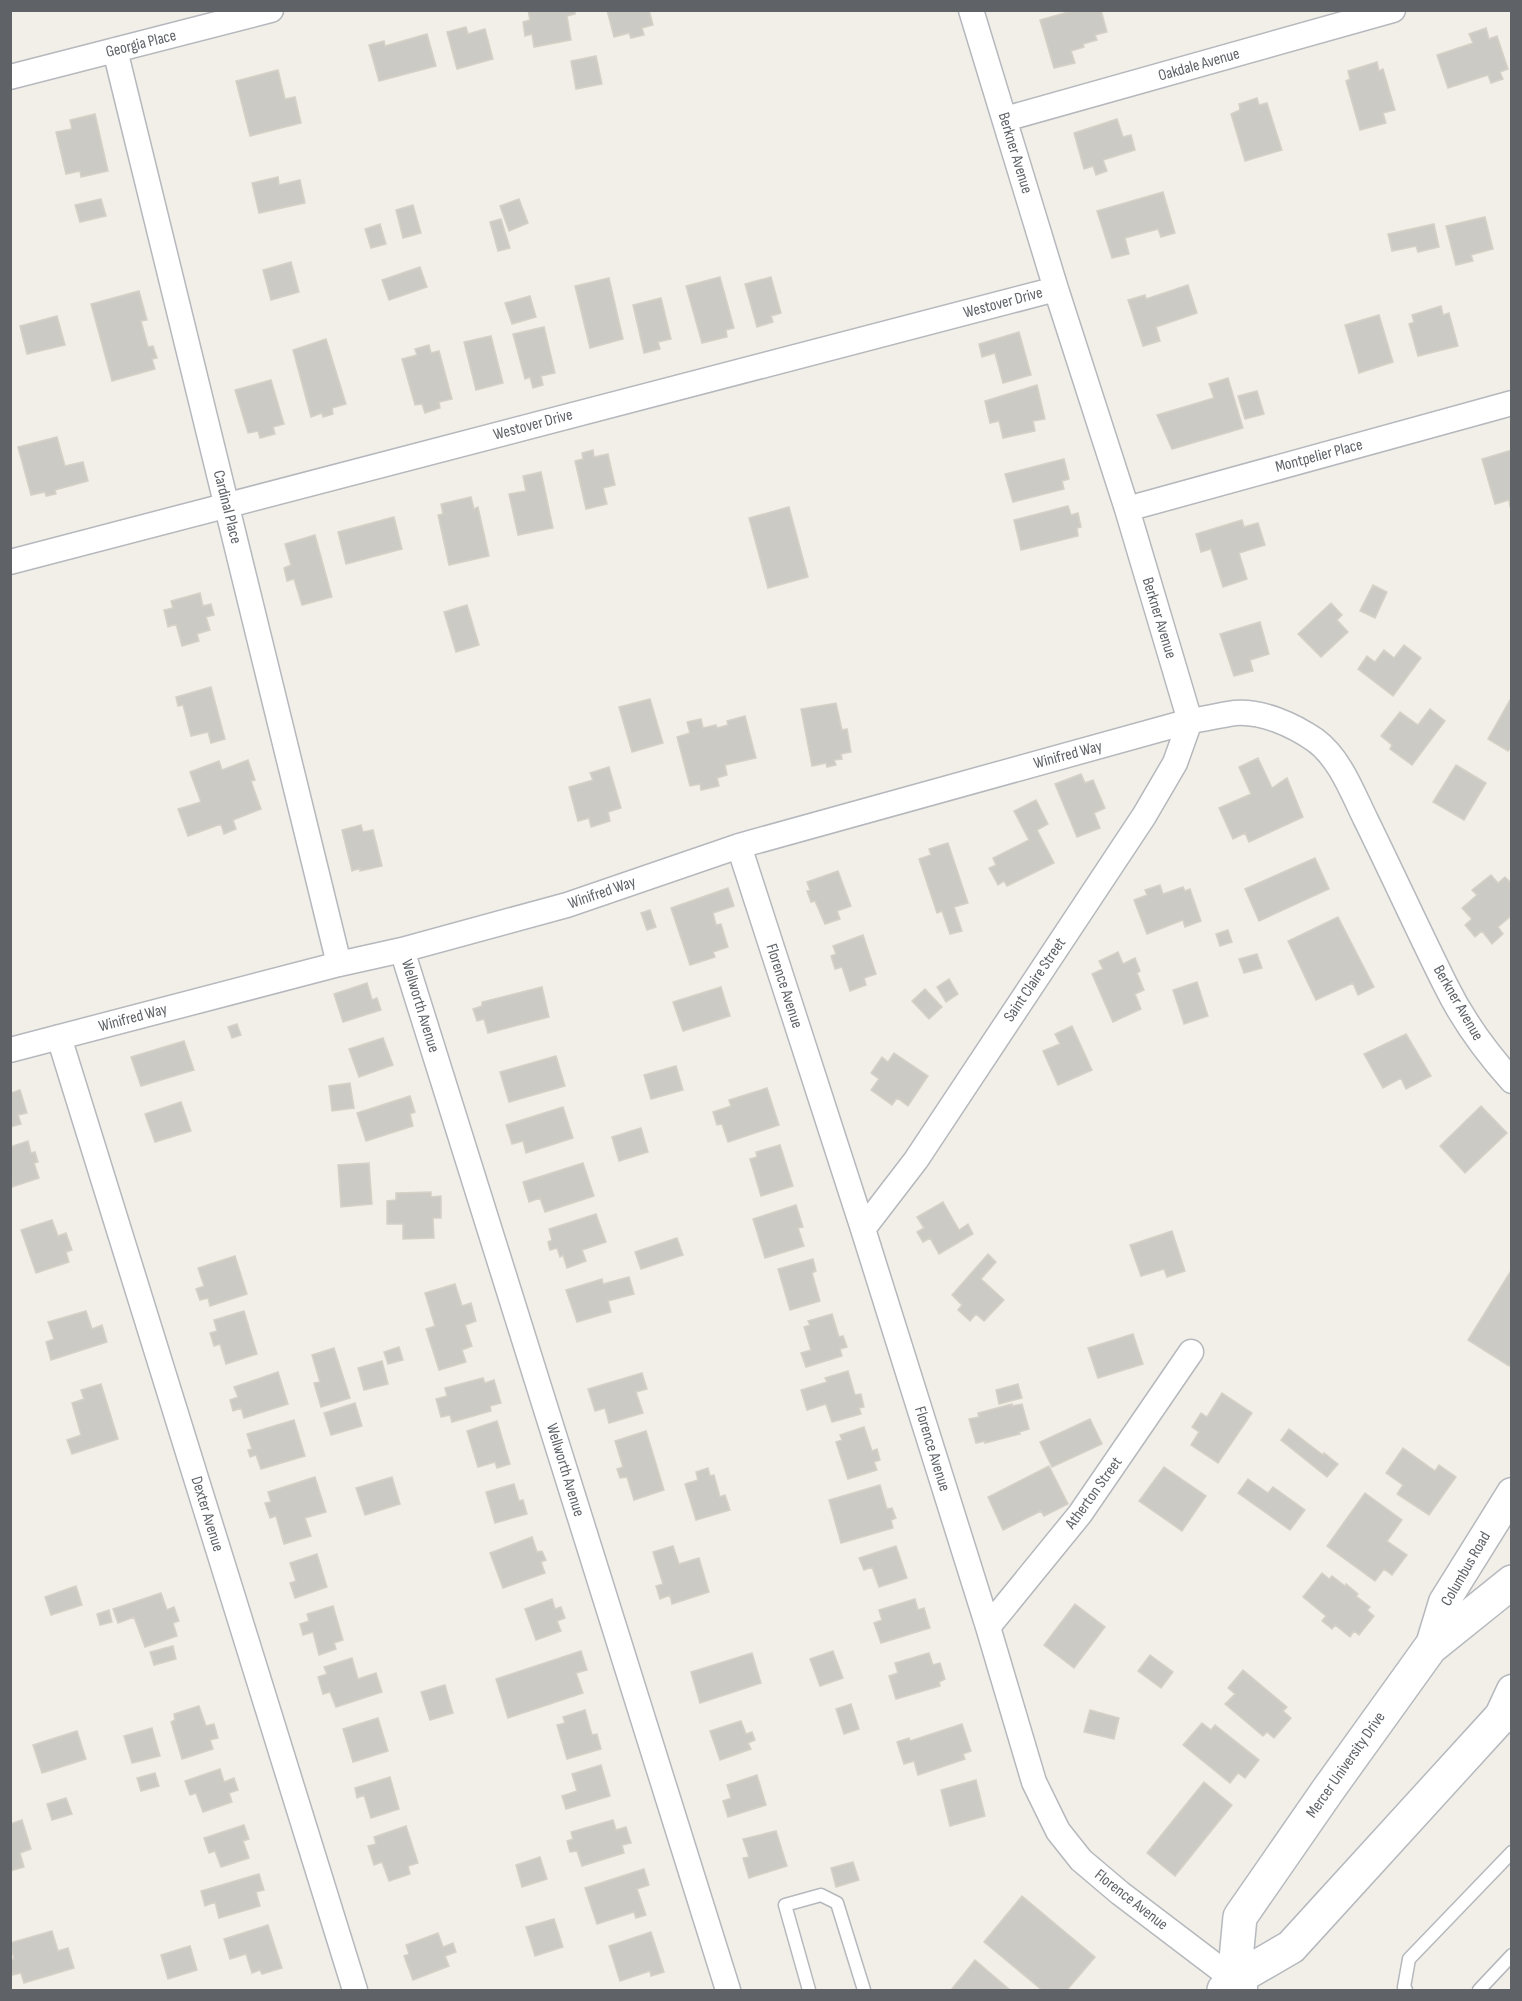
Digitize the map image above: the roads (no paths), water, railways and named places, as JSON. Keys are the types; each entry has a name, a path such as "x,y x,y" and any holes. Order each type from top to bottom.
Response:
{"main road":[{"name":"Mercer University Drive","path":"1235,1987 1240,1917 1430,1648 1512,1582"},
{"path":"1235,1987 1291,1947 1505,1715"}],"street":[{"name":"Georgia Place","path":"10,77 271,10"},
{"name":"Berkner Avenue","path":"971,10 1056,289 1127,509 1190,721 1236,713 1255,714 1286,724 1317,742 1330,755 1344,777 1446,986 1474,1034 1512,1082"},
{"name":"Oakdale Avenue","path":"1005,119 1394,10"},
{"name":"Cardinal Place","path":"114,51 339,964"},
{"name":"Westover Drive","path":"10,562 1056,289"},
{"name":"Montpelier Place","path":"1127,509 1512,403"},
{"name":"Winifred Way","path":"10,1050 339,964 402,950 567,905 739,846 1190,721"},
{"name":"Saint Claire Street","path":"863,1229 916,1160 1144,816 1175,763 1190,721"},
{"name":"Florence Avenue","path":"739,846 863,1229 988,1627 1034,1782 1058,1831 1081,1860 1235,1987"},
{"name":"Wellworth Avenue","path":"402,950 728,1990"},
{"name":"Dexter Avenue","path":"59,1037 355,1990"},
{"name":"Atherton Street","path":"988,1627 1080,1514 1191,1352"},
{"name":"Columbus Road","path":"1430,1648 1444,1602 1512,1493"},
{"path":"1505,1715 1512,1690"}],"lane":[{"path":"1406,1990 1404,1987 1409,1959 1512,1852"},
{"path":"809,1990 785,1905 821,1895 837,1903 864,1990"},
{"path":"1479,1990 1512,1955"}]}
